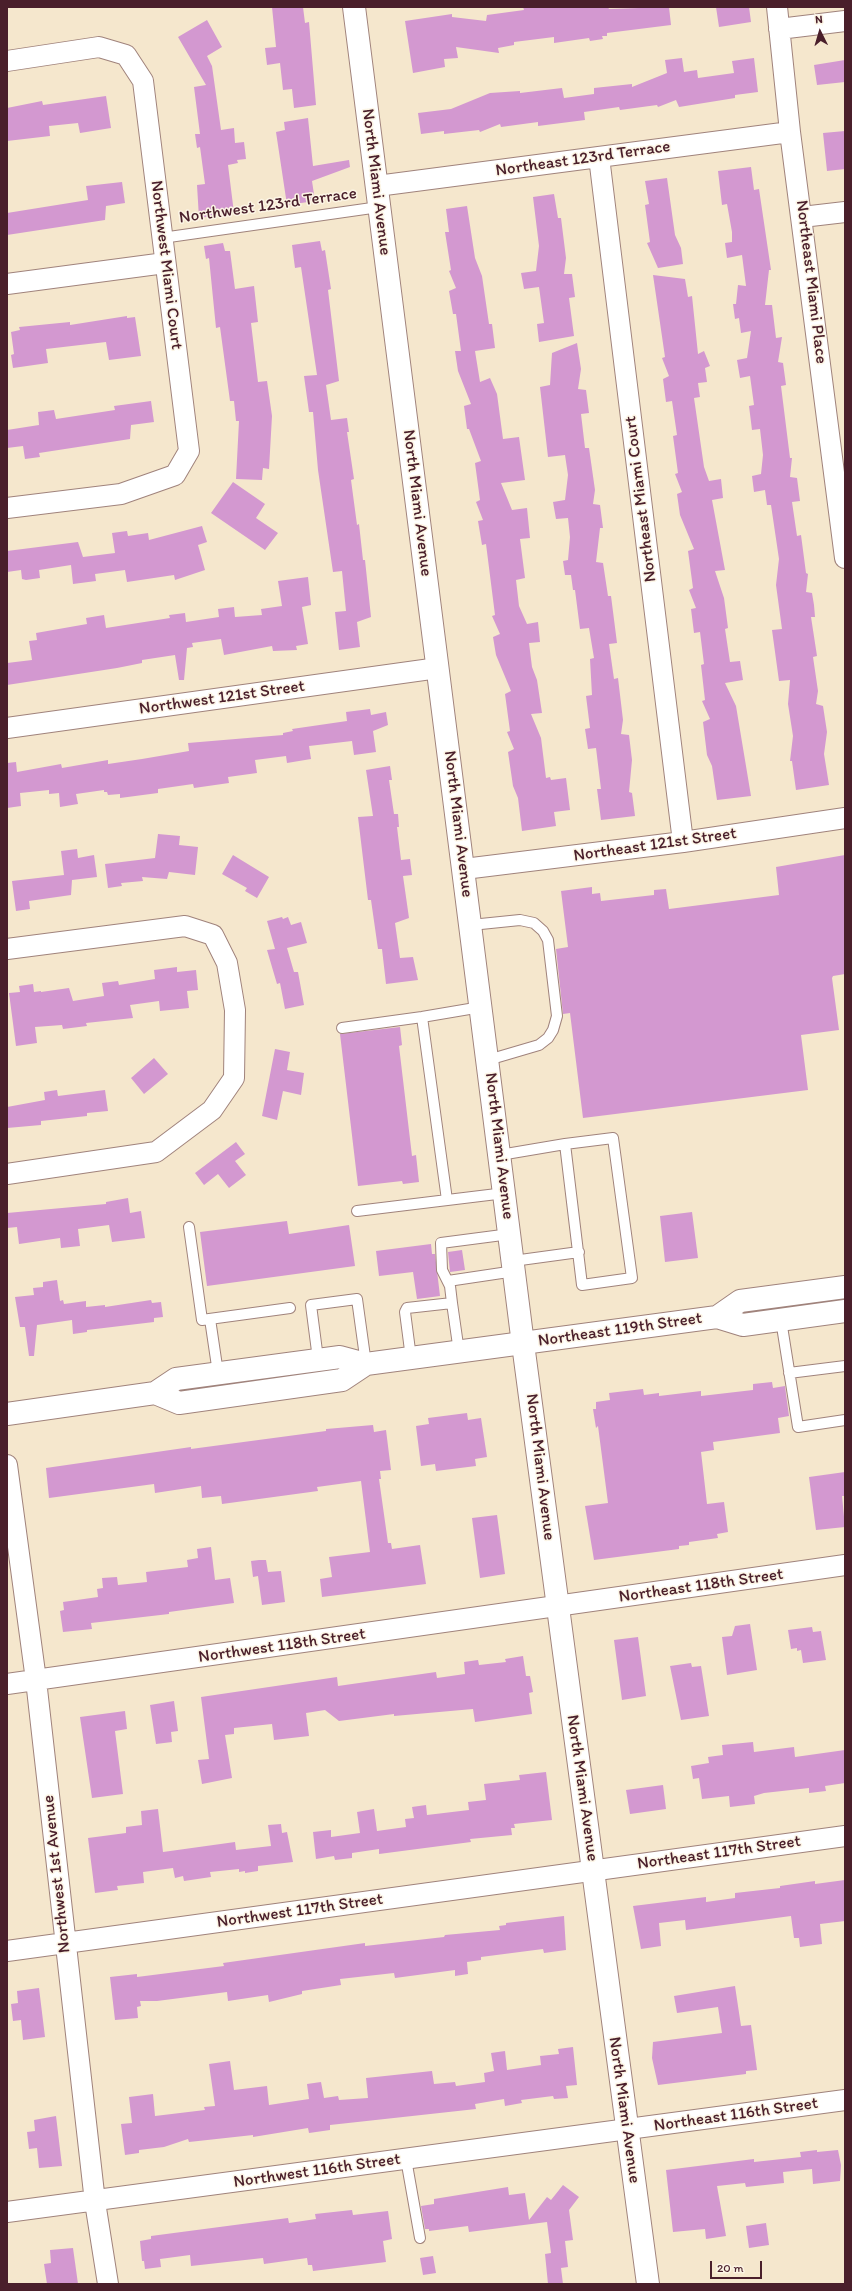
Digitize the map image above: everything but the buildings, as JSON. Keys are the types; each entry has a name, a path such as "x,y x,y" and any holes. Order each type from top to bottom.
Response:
{"street":[{"name":"North Miami Avenue","path":"354,7 524,1344 626,2129 648,2284"},
{"name":"Northeast Miami Place","path":"777,7 790,132 802,217 837,417 845,558"},
{"path":"779,29 845,21"},
{"name":"Northwest Miami Court","path":"7,61 99,47 126,55 143,81 189,451 175,475 121,494 7,508"},
{"name":"Northeast 123rd Terrace","path":"378,197 599,157 790,132"},
{"name":"Northeast Miami Court","path":"599,157 683,842"},
{"path":"802,217 845,212"},
{"path":"7,284 166,263"},
{"name":"Northwest 121st Street","path":"7,728 438,668"},
{"name":"Northeast 121st Street","path":"464,870 683,842 845,818"},
{"path":"7,949 185,926 213,934 227,963 234,1010 234,1078 212,1110 156,1152 7,1174"},
{"name":"Northeast 119th Street","path":"717,1317 740,1301 845,1287"},
{"name":"Northeast 119th Street","path":"366,1364 717,1317 743,1325 845,1311"},
{"path":"7,1414 155,1393 176,1379 318,1359 340,1357 366,1364"},
{"path":"155,1393 179,1403 342,1380 366,1364"},
{"name":"Northwest 1st Avenue","path":"7,1465 36,1680 65,1944 96,2202 108,2284"},
{"name":"Northeast 118th Street","path":"558,1607 845,1565"},
{"name":"Northwest 118th Street","path":"7,1684 558,1607"},
{"name":"Northeast 117th Street","path":"593,1870 845,1836"},
{"name":"Northwest 117th Street","path":"7,1951 593,1870"},
{"name":"Northeast 116th Street","path":"626,2129 845,2100"},
{"name":"Northwest 116th Street","path":"7,2212 96,2202 626,2129"}],"lane":[{"name":"Northwest 123rd Terrace","path":"162,238 378,197"},
{"path":"471,925 520,920 534,923 543,931 548,940 557,1016 552,1030 548,1038 539,1045 524,1051 488,1060"},
{"path":"342,1028 481,1007"},
{"path":"422,1017 447,1200"},
{"path":"500,1155 565,1144 613,1138 632,1278 582,1285 565,1144"},
{"path":"357,1212 505,1193"},
{"path":"189,1227 202,1320 290,1308"},
{"path":"458,1352 448,1281 442,1270 441,1243 510,1234"},
{"path":"448,1281 578,1252"},
{"path":"318,1359 311,1305 357,1299 366,1364"},
{"path":"411,1358 405,1312 407,1308 452,1303"},
{"path":"210,1318 218,1373"},
{"path":"781,1320 798,1427 845,1420"},
{"path":"789,1373 845,1366"},
{"path":"406,2159 420,2238"}]}
